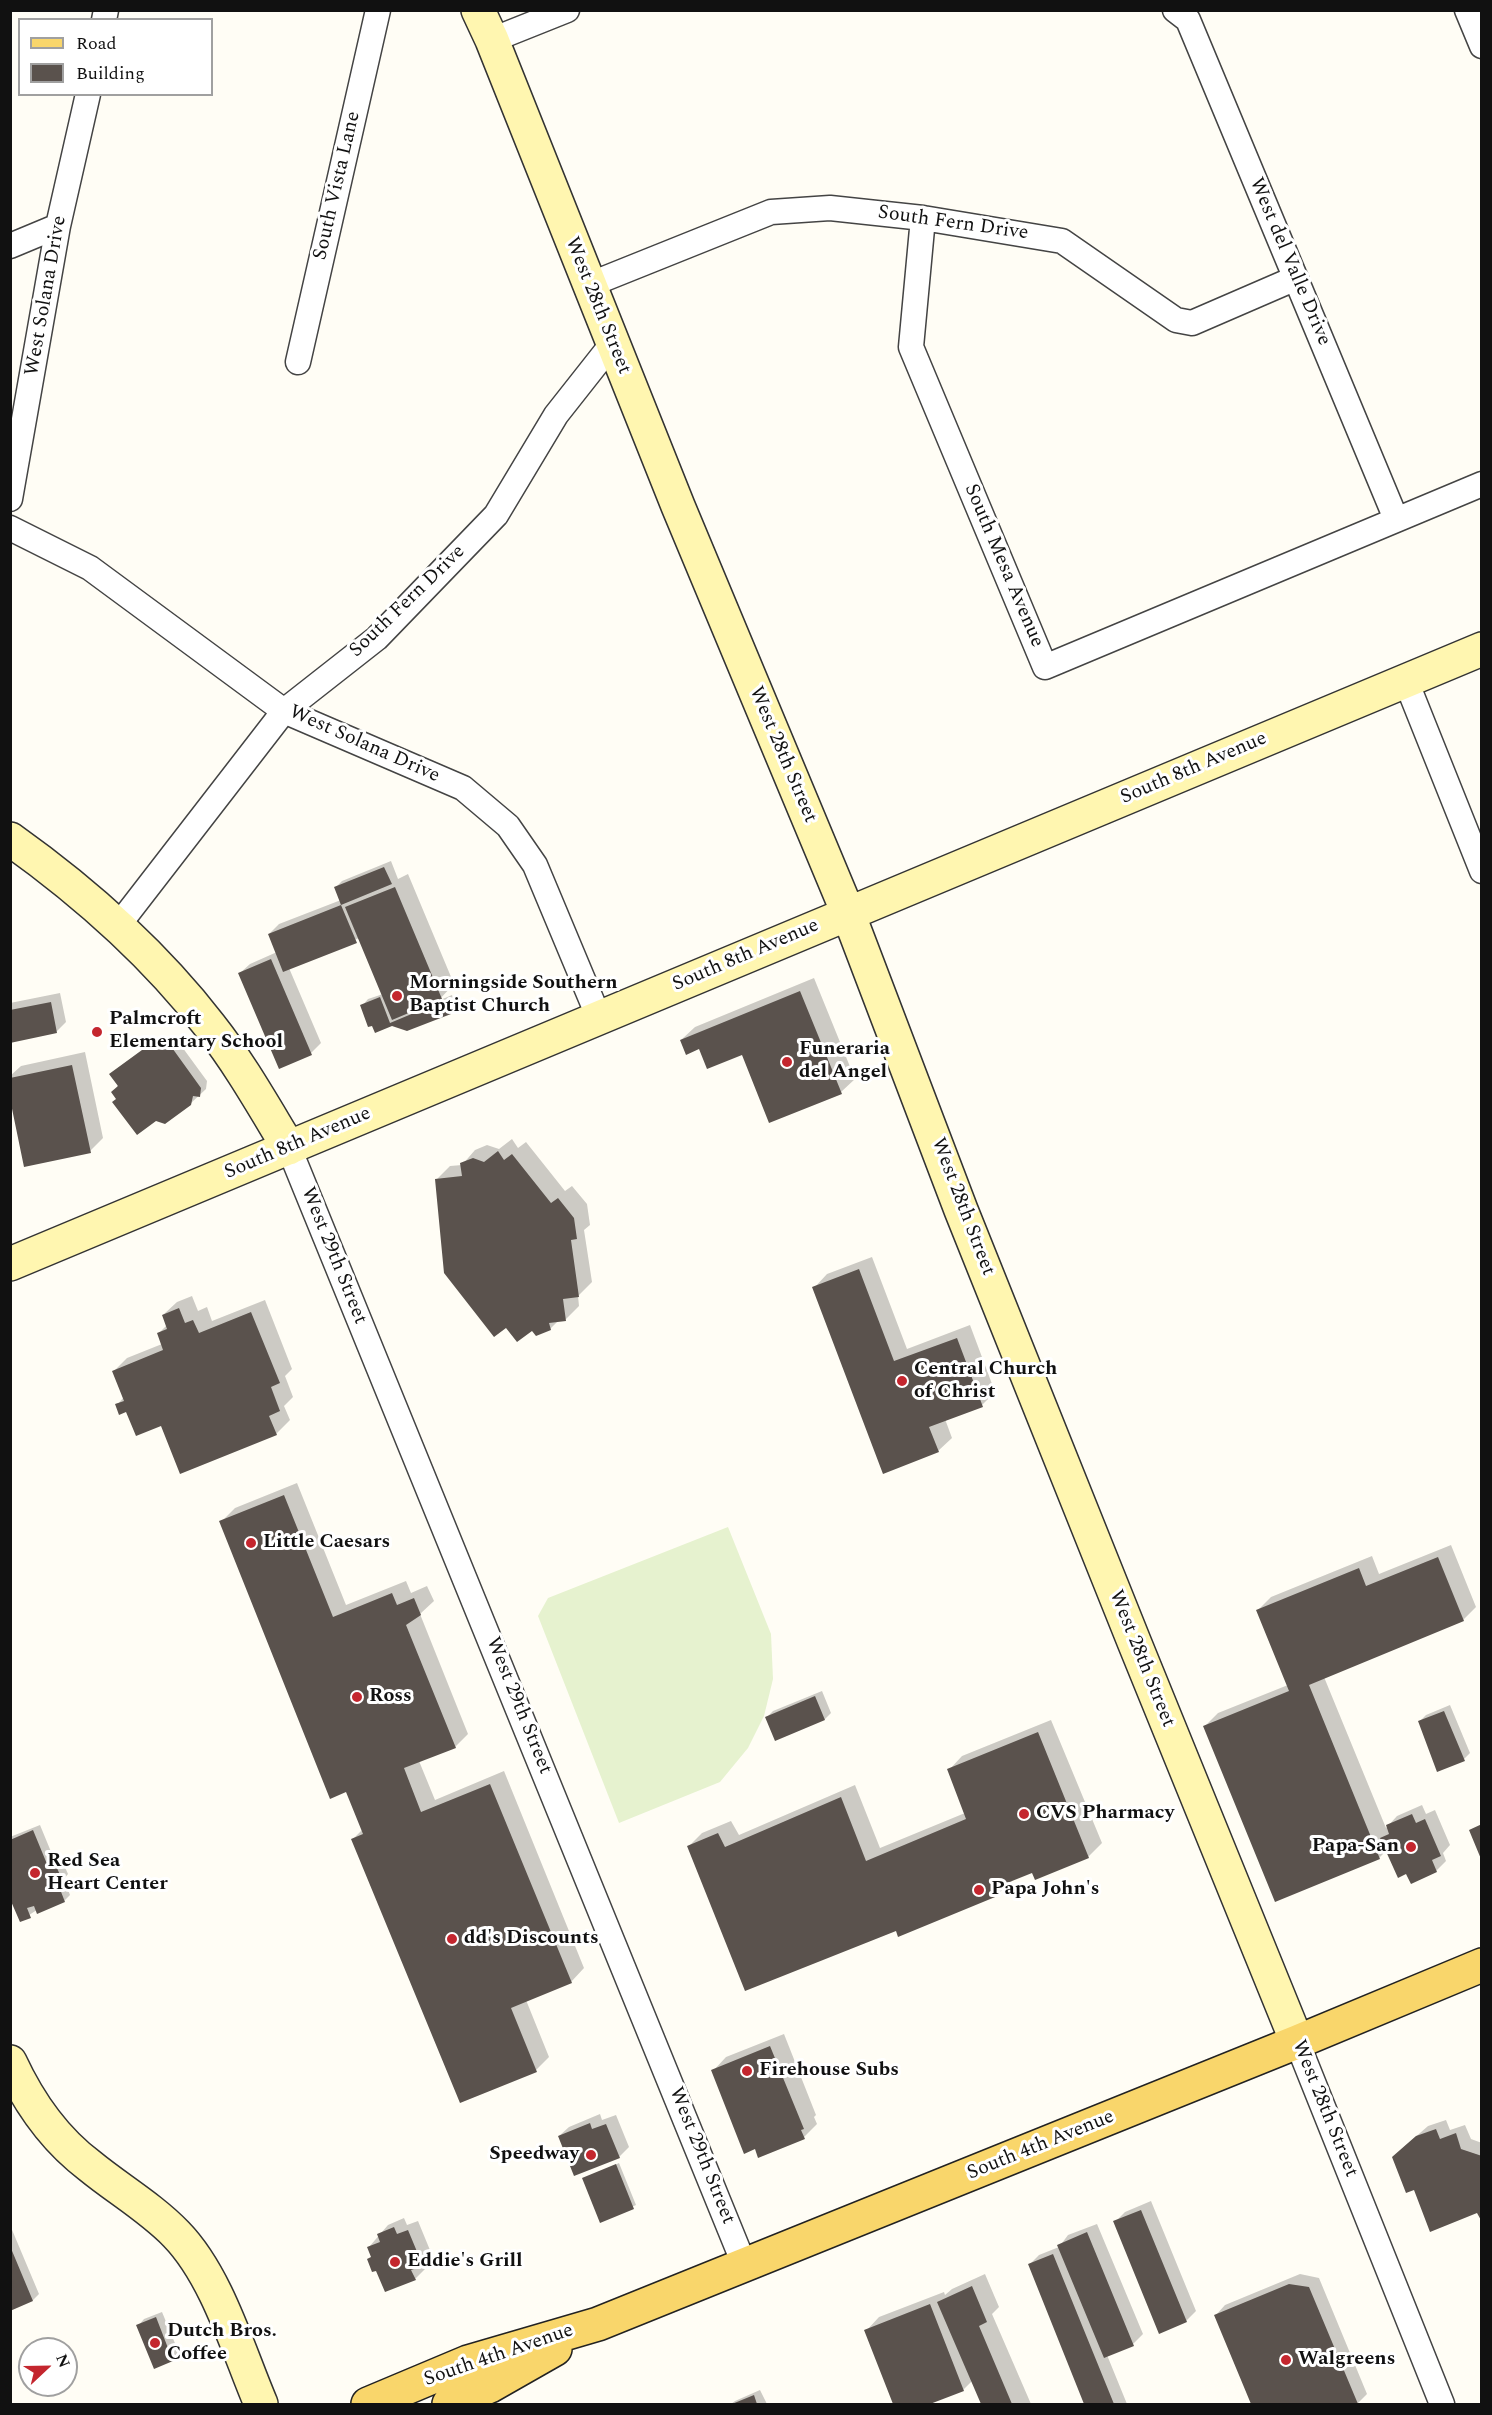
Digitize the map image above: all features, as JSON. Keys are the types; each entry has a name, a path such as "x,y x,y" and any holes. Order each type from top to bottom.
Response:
{"main road":[{"name":"South 4th Avenue","path":"368,2404 468,2362 598,2324 1298,2042 1482,1965"},
{"name":"South 4th Avenue","path":"449,2404 490,2386 598,2324"}],"street":[{"name":"South Vista Lane","path":"298,362 378,10"},
{"name":"West 28th Street","path":"478,10 492,40 612,344 848,913 962,1210 1130,1634 1298,2042 1442,2404"},
{"path":"492,40 567,10"},
{"name":"West del Valle Drive","path":"1175,10 1188,20 1396,519"},
{"path":"1467,10 1482,46"},
{"name":"West Solana Drive","path":"10,500 58,226 88,96"},
{"name":"South Fern Drive","path":"589,285 771,212 830,208 923,218 1062,241 1176,320 1192,323 1296,278"},
{"name":"South Mesa Avenue","path":"923,218 911,347 1045,667 1482,484"},
{"path":"10,246 58,226"},
{"name":"South Fern Drive","path":"117,927 284,711 377,638 496,515 556,415 612,344"},
{"name":"West Solana Drive","path":"10,528 90,568 284,711 463,788 508,826 536,865 599,1018"},
{"name":"South 8th Avenue","path":"10,1264 1482,649"},
{"path":"1406,681 1482,871"},
{"path":"10,840 117,927 180,990 210,1026 243,1072 289,1148"},
{"name":"West 29th Street","path":"289,1148 744,2264"},
{"path":"10,2062 22,2088 40,2116 64,2144 163,2222 194,2257 214,2292 261,2404"}],"green space":[{"path":"728,1527 771,1634 773,1679 764,1716 748,1748 720,1782 619,1823 538,1616 548,1598"}],"building":[{"path":"384,867 392,884 341,905 334,887"},
{"path":"395,887 442,999 392,1020 345,907"},
{"path":"341,905 357,943 283,972 268,934"},
{"path":"271,959 312,1055 279,1069 238,973"},
{"name":"Funeraria del Angel","path":"800,991 842,1094 769,1123 742,1055 707,1069 699,1049 686,1055 680,1040"},
{"path":"380,997 390,1023 445,1000 451,1014 407,1031 392,1026 375,1033 372,1026 368,1027 360,1005"},
{"path":"51,1002 57,1033 10,1043 10,1010"},
{"path":"161,1042 166,1049 170,1045 201,1088 200,1097 193,1096 191,1105 165,1124 156,1121 137,1135 112,1102 116,1099 111,1092 118,1086 109,1074 149,1045 151,1049"},
{"path":"72,1065 91,1153 24,1167 10,1099 10,1078"},
{"path":"498,1151 504,1160 512,1154 551,1203 558,1198 574,1218 577,1239 571,1240 579,1297 563,1299 566,1321 549,1323 551,1330 536,1336 532,1331 517,1342 506,1328 494,1337 444,1273 435,1179 462,1176 460,1163 473,1158 484,1162"},
{"path":"859,1269 894,1361 957,1338 983,1407 929,1427 939,1452 883,1474 812,1287"},
{"path":"179,1308 185,1323 193,1320 199,1333 251,1312 280,1383 271,1387 280,1411 269,1416 277,1435 180,1474 161,1426 136,1436 126,1412 119,1415 115,1404 124,1401 112,1371 163,1350 157,1333 167,1329 162,1315"},
{"path":"284,1495 333,1617 392,1593 397,1605 414,1598 421,1615 406,1625 456,1748 404,1768 421,1812 490,1784 572,1983 511,2008 537,2072 460,2103 351,1839 363,1834 346,1792 330,1799 219,1521"},
{"path":"1438,1557 1464,1621 1309,1685 1380,1859 1275,1902 1203,1726 1289,1691 1256,1610 1359,1568 1366,1586"},
{"path":"815,1696 825,1720 775,1741 765,1717"},
{"path":"1444,1711 1465,1761 1437,1772 1418,1721"},
{"path":"1038,1732 1089,1858 1035,1880 1032,1873 997,1887 1000,1895 898,1937 896,1931 745,1991 687,1846 718,1833 725,1847 841,1797 866,1861 966,1819 947,1769"},
{"name":"Papa-San","path":"1412,1814 1416,1823 1425,1819 1441,1856 1432,1860 1437,1872 1411,1884 1406,1874 1398,1878 1380,1838 1389,1834 1386,1825"},
{"path":"1482,1824 1482,1859 1481,1859 1469,1830"},
{"name":"Red Sea Heart Center","path":"33,1830 47,1864 54,1861 63,1882 58,1884 65,1902 37,1914 34,1906 27,1908 31,1918 20,1922 10,1899 10,1840"},
{"path":"770,2046 804,2129 801,2130 805,2139 758,2158 755,2149 744,2154 711,2070"},
{"path":"590,2123 592,2129 606,2124 620,2158 574,2176 558,2136"},
{"path":"1436,2129 1440,2139 1456,2133 1461,2149 1482,2156 1482,2222 1477,2213 1430,2232 1414,2190 1406,2193 1392,2157 1416,2136"},
{"path":"616,2164 634,2209 600,2223 582,2178"},
{"path":"1141,2210 1187,2322 1159,2334 1113,2221"},
{"name":"Eddie's Grill","path":"394,2227 397,2234 408,2230 423,2266 411,2270 416,2280 385,2292 376,2271 372,2272 367,2259 371,2257 367,2247 380,2242 377,2234"},
{"path":"1087,2232 1134,2346 1104,2358 1057,2245"},
{"path":"10,2246 33,2301 10,2311"},
{"path":"1053,2254 1114,2404 1084,2404 1028,2264"},
{"name":"Walgreens","path":"1289,2284 1309,2287 1358,2404 1251,2404 1214,2315"},
{"path":"972,2286 987,2322 979,2326 1012,2404 981,2404 937,2302"},
{"path":"930,2304 964,2391 930,2404 893,2404 864,2330"},
{"name":"Dutch Bros. Coffee","path":"156,2317 173,2361 154,2369 136,2325"},
{"path":"754,2395 757,2404 732,2404"}],"place":[{"name":"Morningside Southern Baptist Church","path":"397,996"},
{"name":"Palmcroft Elementary School","path":"97,1032"},
{"name":"Funeraria del Angel","path":"787,1062"},
{"name":"Central Church of Christ","path":"902,1381"},
{"name":"Little Caesars","path":"251,1543"},
{"name":"Ross","path":"357,1697"},
{"name":"CVS Pharmacy","path":"1024,1814"},
{"name":"Papa-San","path":"1411,1847"},
{"name":"Red Sea Heart Center","path":"35,1873"},
{"name":"Papa John's","path":"979,1890"},
{"name":"dd's Discounts","path":"452,1939"},
{"name":"Firehouse Subs","path":"747,2071"},
{"name":"Speedway","path":"591,2155"},
{"name":"Eddie's Grill","path":"395,2262"},
{"name":"Dutch Bros. Coffee","path":"155,2343"},
{"name":"Walgreens","path":"1286,2360"}]}
